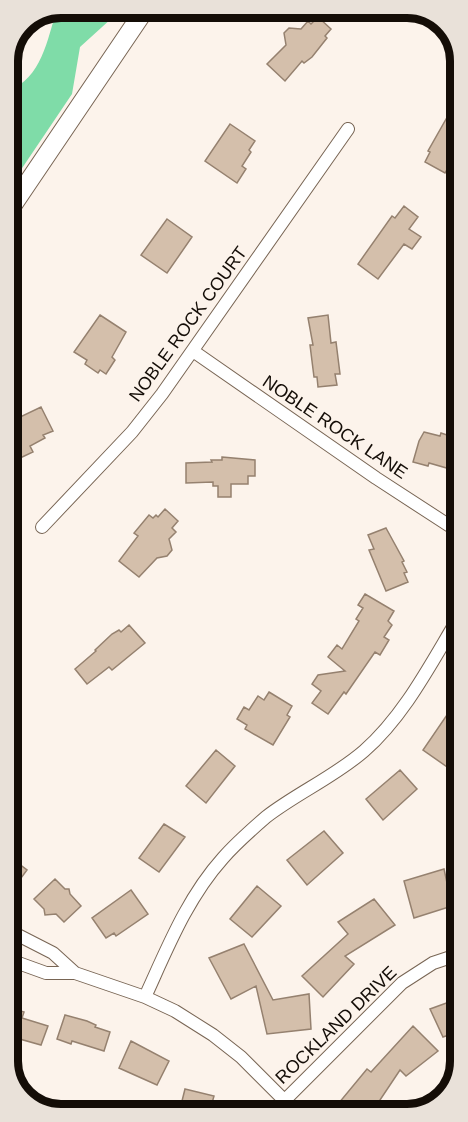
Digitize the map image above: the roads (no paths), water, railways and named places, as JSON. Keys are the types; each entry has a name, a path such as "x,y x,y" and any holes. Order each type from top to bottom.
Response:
{"street":[{"path":"18,198 139,18"},
{"name":"NOBLE ROCK COURT","path":"42,527 132,432 193,351 348,129"},
{"name":"NOBLE ROCK LANE","path":"193,351 376,478 450,526"},
{"path":"145,997 185,912 221,860 268,816 340,770 384,731 400,711 450,631"},
{"path":"18,935 53,953 75,973"},
{"name":"ROCKLAND DRIVE","path":"281,1104 402,983 433,963 450,957"},
{"path":"18,963 46,973 75,973 145,997 175,1011 213,1035 241,1058 289,1104"}]}
